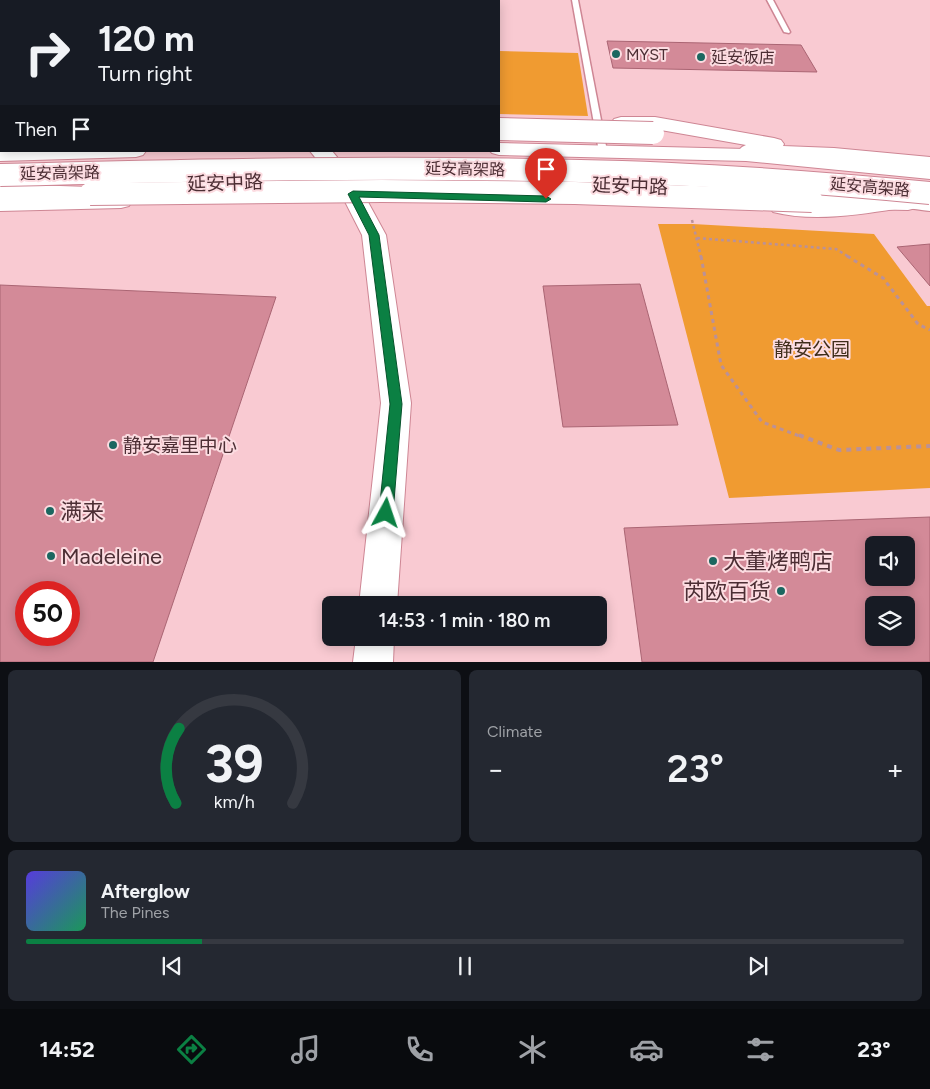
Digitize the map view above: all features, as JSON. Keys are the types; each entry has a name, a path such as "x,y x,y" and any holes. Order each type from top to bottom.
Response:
{"main road":[{"path":"500,124 654,123 834,154"},
{"path":"500,130 653,133 834,154"},
{"name":"延安中路","path":"500,144 834,154 930,162"},
{"name":"延安高架路","path":"500,149 746,155 930,172"},
{"path":"0,154 19,152"},
{"name":"延安高架路","path":"0,154 91,152"},
{"path":"321,152 349,187 374,235 396,404 379,596"},
{"name":"延安高架路","path":"0,175 439,168 632,172 754,178 930,193"},
{"name":"延安中路","path":"0,191 578,184 726,190 919,204"},
{"path":"0,204 349,187 546,199 687,200 830,210 919,204"},
{"path":"0,191 90,194 575,193 919,204"},
{"path":"373,662 374,646"}],"lane":[{"path":"575,0 602,146"},
{"path":"770,0 787,32"}],"path":[{"path":"687,200 706,276 721,365 762,422 839,450 930,446"},
{"path":"697,238 836,249 883,278 918,324 930,330"}],"green space":[{"path":"500,51 578,53 588,116 500,114"},
{"name":"静安公园","path":"658,224 693,224 874,234 927,306 930,306 930,488 729,498"}],"building":[{"path":"607,41 801,45 817,72 613,68"},
{"path":"930,244 930,286 897,247"},
{"path":"640,284 678,425 563,427 543,286"},
{"name":"静安嘉里中心","path":"0,285 276,297 153,662 0,662"},
{"name":"芮欧百货","path":"930,517 930,662 642,662 624,528"}],"place":[{"name":"MYST","path":"616,54"},
{"name":"延安饭店","path":"701,57"},
{"name":"静安嘉里中心","path":"113,445"},
{"name":"满来","path":"50,511"},
{"name":"Madeleine","path":"51,556"},
{"name":"大董烤鸭店","path":"713,561"},
{"name":"芮欧百货","path":"781,591"}],"route":[{"path":"386,513 396,404 374,235 353,194 546,199"}]}
